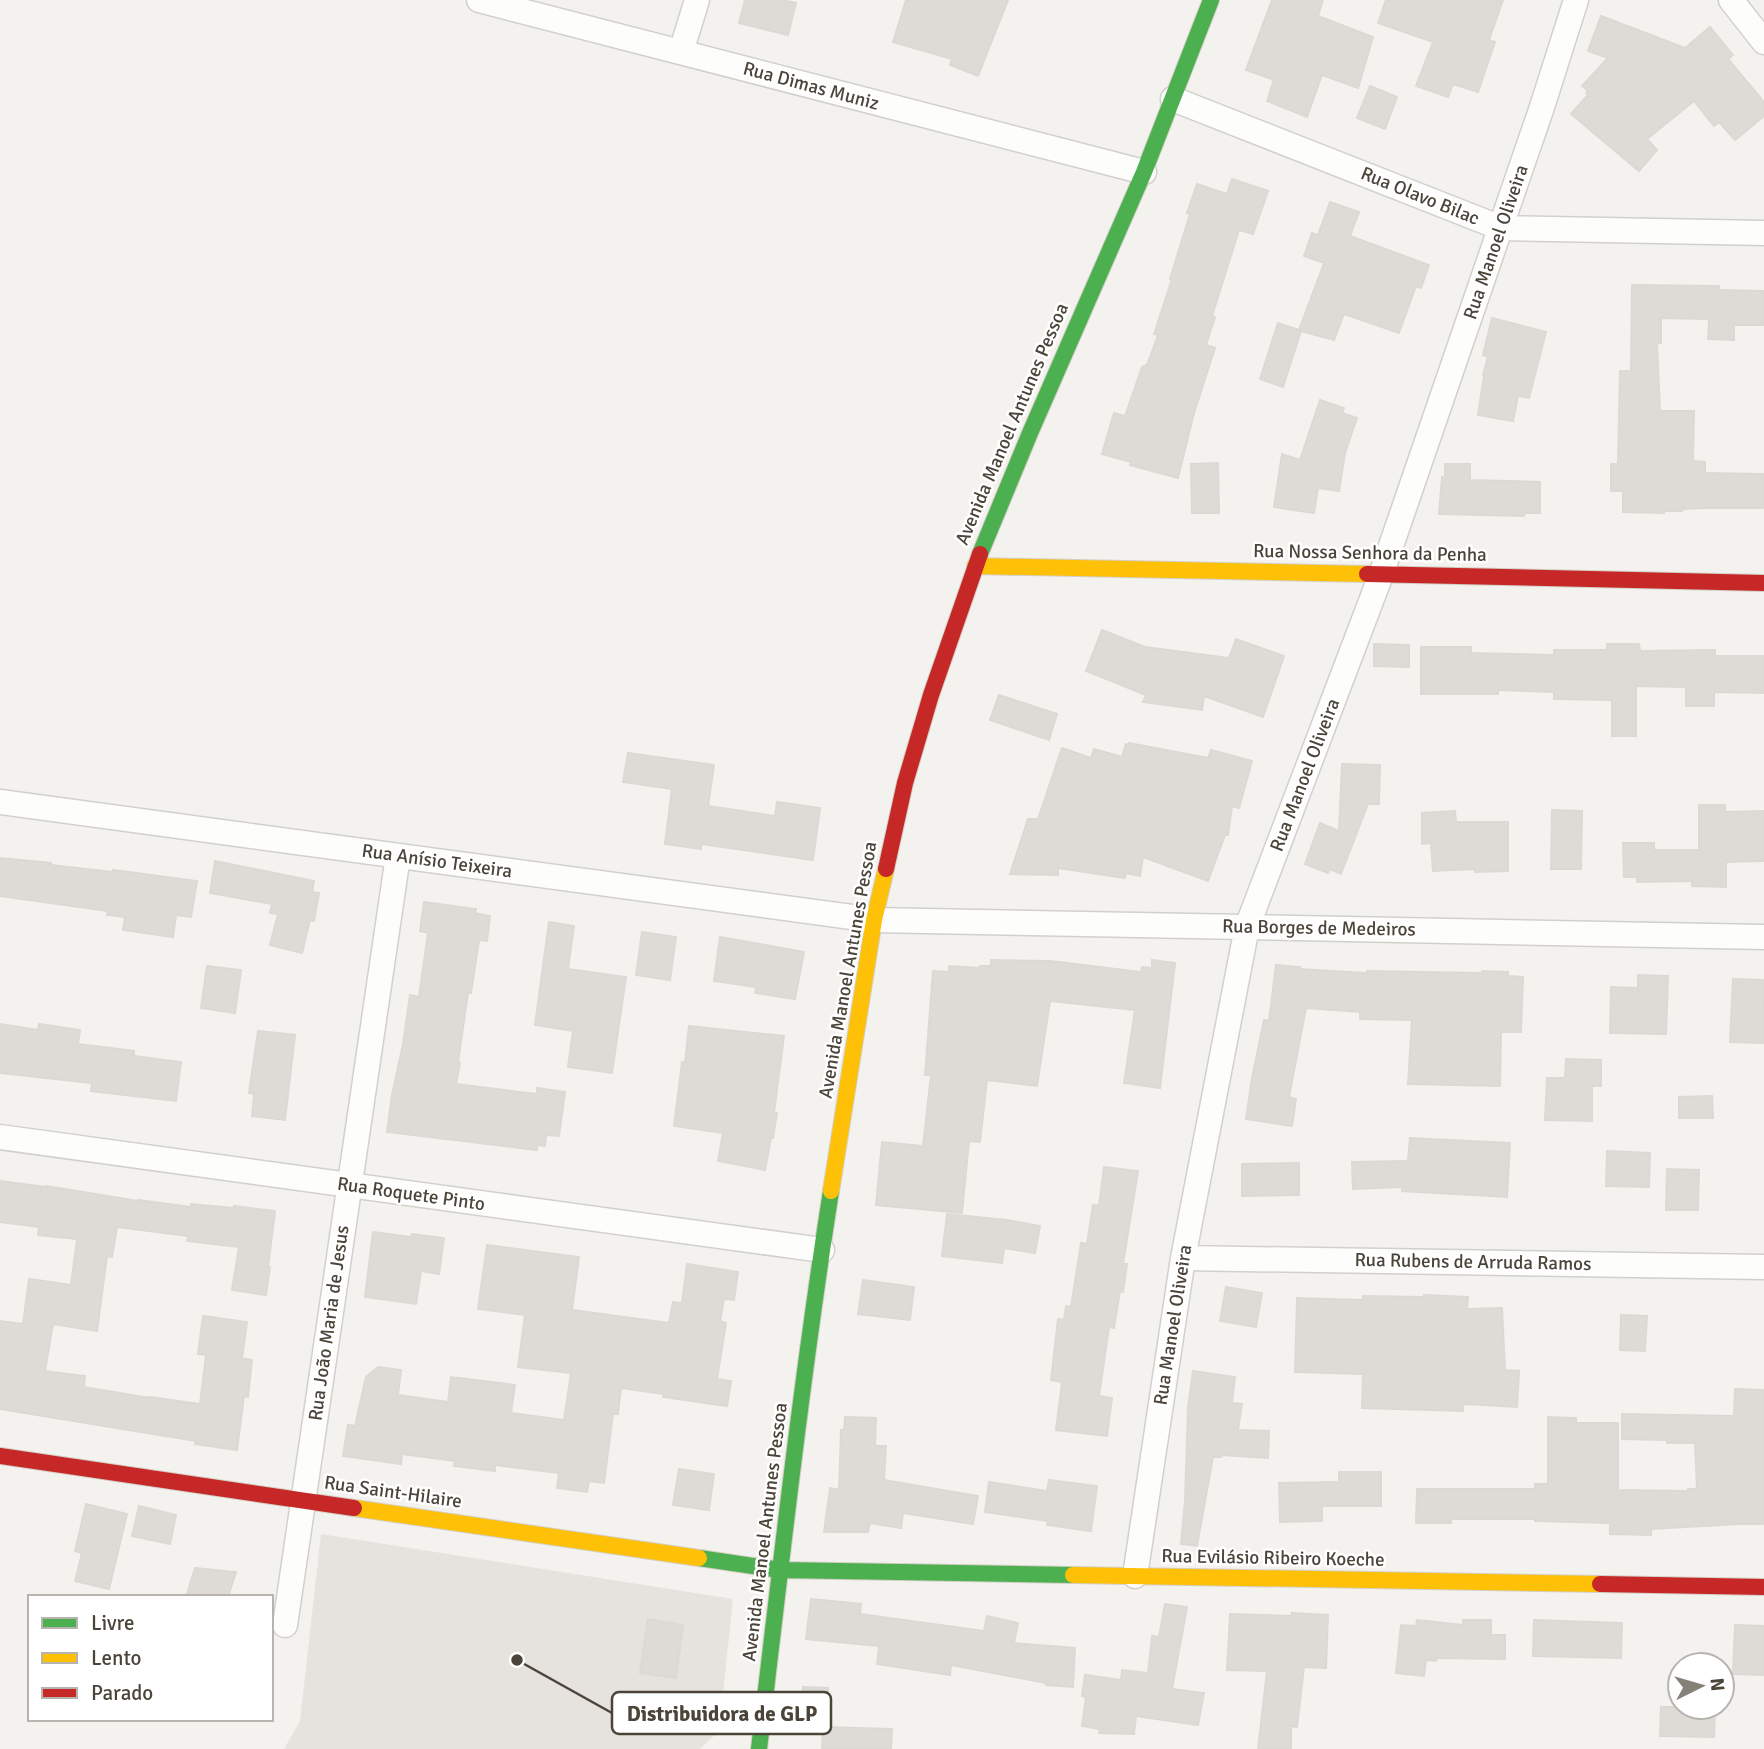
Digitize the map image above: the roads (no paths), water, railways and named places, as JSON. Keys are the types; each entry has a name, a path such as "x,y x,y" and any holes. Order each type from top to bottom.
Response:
{"street":[{"name":"Rua Dimas Muniz","path":"479,0 1144,172"},
{"path":"681,52 697,0"},
{"name":"Avenida Manoel Antunes Pessoa","path":"760,1749 780,1570 822,1250 874,920 905,783 930,695 975,566 1144,172 1211,0"},
{"name":"Rua Manoel Oliveira","path":"1135,1576 1183,1258 1248,927 1381,575 1501,228 1576,0"},
{"path":"1731,0 1764,42"},
{"name":"Rua Olavo Bilac","path":"1173,99 1501,228 1764,233"},
{"name":"Rua Nossa Senhora da Penha","path":"975,566 1764,583"},
{"name":"Rua Anísio Teixeira","path":"0,802 874,920"},
{"name":"Rua João Maria de Jesus","path":"285,1625 398,856"},
{"name":"Rua Borges de Medeiros","path":"874,920 1764,937"},
{"name":"Rua Roquete Pinto","path":"0,1137 822,1250"},
{"name":"Rua Rubens de Arruda Ramos","path":"1183,1258 1764,1267"},
{"name":"Rua Saint-Hilaire","path":"0,1456 780,1570"},
{"name":"Rua Evilásio Ribeiro Koeche","path":"780,1570 1764,1587"}],"place":[{"name":"Distribuidora de GLP","path":"517,1660"}]}
